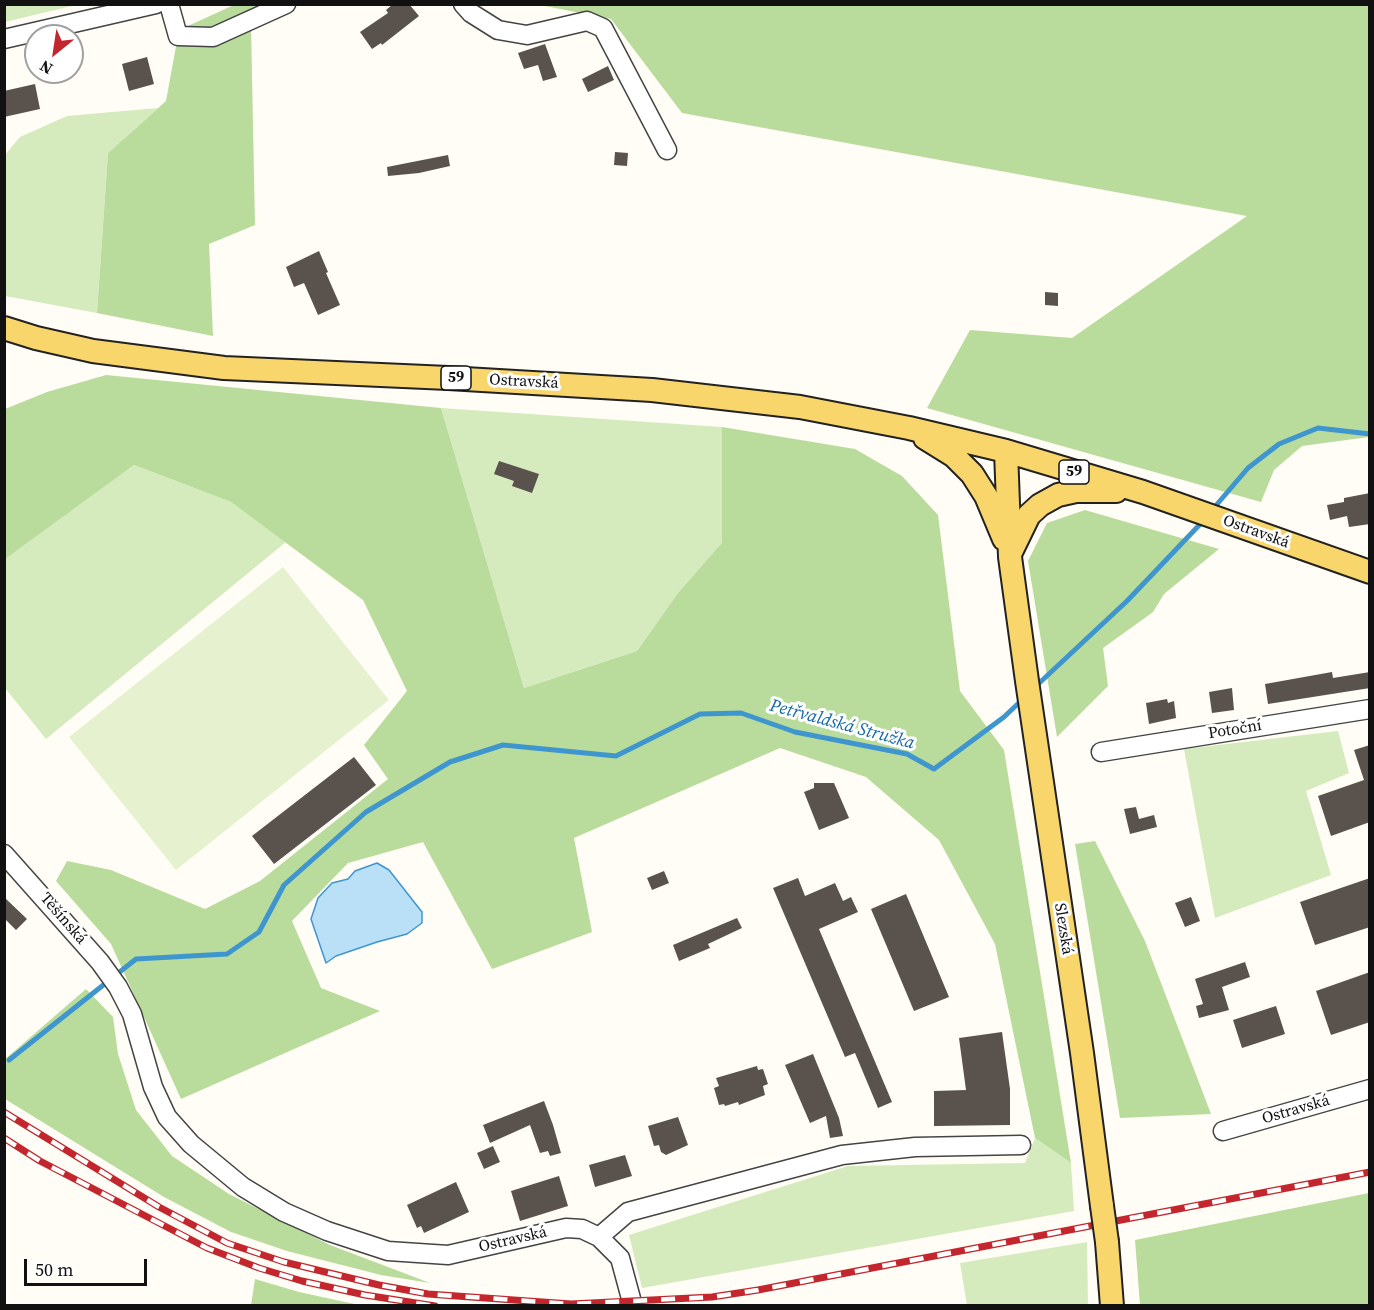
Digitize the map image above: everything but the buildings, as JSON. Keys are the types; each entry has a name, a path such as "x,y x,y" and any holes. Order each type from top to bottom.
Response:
{"main road":[{"name":"Ostravská","path":"4,328 93,351 224,368 652,390 800,407 909,428 1006,451"},
{"path":"909,428 954,456 972,474 986,496 1010,553"},
{"name":"59","path":"1006,451 1143,492"},
{"name":"Slezská","path":"1006,451 1010,553 1082,1053 1107,1242 1112,1305"},
{"path":"1010,553 1029,515 1040,505 1058,495 1076,491 1143,492"},
{"name":"Ostravská","path":"1143,492 1370,572"}],"street":[{"path":"4,39 156,4"},
{"path":"169,4 178,36 213,37 286,4"},
{"path":"464,4 471,14 498,30 527,35 587,21 603,28 667,150"},
{"name":"Potoční","path":"1101,752 1370,708"},
{"name":"Těšínská","path":"4,854 100,962 118,987"},
{"name":"Ostravská","path":"118,987 132,1014 153,1087 167,1117 191,1144 243,1187 284,1212 327,1231 388,1251 448,1255 566,1228 582,1229 599,1237"},
{"name":"Ostravská","path":"1223,1131 1370,1089"},
{"path":"633,1305 620,1258 599,1237 628,1212 842,1155 915,1146 1021,1145"}],"green space":[{"path":"5,4 76,4 76,5 5,22"},
{"path":"234,5 295,5 251,25 255,225 209,244 213,336 97,313 108,153 166,101 179,30"},
{"path":"540,5 1369,5 1369,437 1302,446 1274,470 1261,502 927,408 970,330 1072,338 1247,216 682,113 611,19"},
{"path":"158,108 108,153 97,313 5,296 4,156 20,137 67,116"},
{"path":"106,375 441,408 524,688 637,651 678,593 722,543 722,427 855,449 902,476 938,515 960,691 1004,750 1071,1163 1035,1138 995,944 939,840 866,777 780,748 574,838 592,932 492,969 423,842 348,863 292,921 321,988 380,1011 181,1099 111,944 56,881 67,861 111,870 205,909 260,881 388,779 364,745 407,691 363,600 231,502 134,465 5,559 5,409 47,392"},
{"path":"441,408 722,427 723,543 678,593 637,651 524,688"},
{"path":"134,465 231,502 286,542 46,739 5,688 4,559"},
{"path":"1085,510 1219,549 1164,594 1153,612 1103,648 1108,686 1057,737 1028,561 1047,523"},
{"path":"283,567 389,700 176,870 69,737"},
{"path":"1338,731 1349,773 1306,791 1331,875 1215,918 1184,749"},
{"path":"1095,841 1145,941 1211,1114 1120,1118 1075,844"},
{"path":"86,989 113,1017 118,1054 136,1110 172,1156 229,1194 330,1245 430,1283 381,1275 287,1251 231,1232 164,1197 5,1099 4,1060"},
{"path":"1035,1138 1071,1163 1074,1211 642,1288 629,1235 848,1166 1025,1163"},
{"path":"1369,1193 1369,1305 1140,1305 1135,1240"},
{"path":"1087,1242 1088,1305 967,1305 960,1263"},
{"path":"255,1279 299,1292 359,1305 251,1305"}],"water":[{"path":"377,863 389,870 422,912 422,923 407,934 336,956 326,963 311,919 318,898 332,883 348,879 355,871"}],"waterway":[{"name":"Petřvaldská Stružka","path":"1213,509 1248,468 1279,444 1318,428 1370,434"},
{"name":"Petřvaldská Stružka","path":"1035,687 1127,601 1205,519"},
{"name":"Petřvaldská Stružka","path":"9,1060 136,959 227,954 259,932 284,885 366,812 450,762 503,745 616,756 700,714 741,713 795,732 907,754 934,769 1004,717 1024,698"}],"railway":[{"path":"4,1112 159,1207 227,1243 284,1262 379,1285 428,1294 571,1304 712,1297 758,1290 1370,1172"},
{"path":"4,1138 40,1161 207,1248 259,1268 302,1281 365,1295 435,1306"}]}
